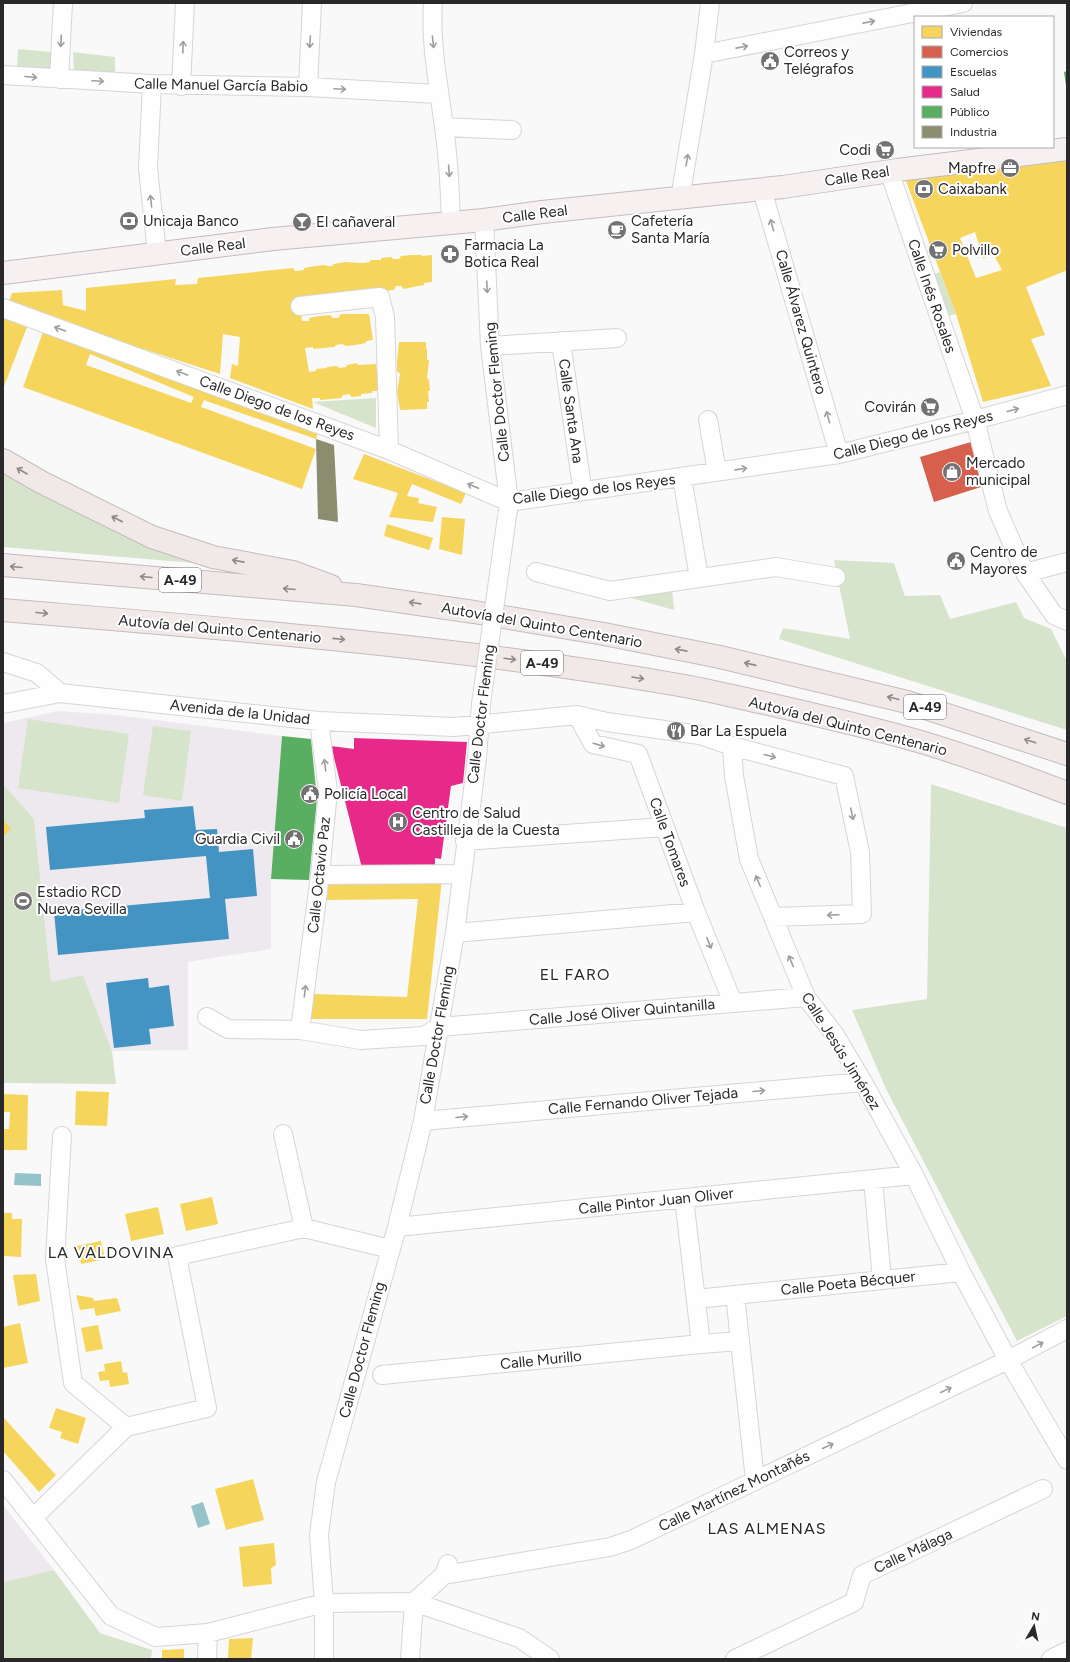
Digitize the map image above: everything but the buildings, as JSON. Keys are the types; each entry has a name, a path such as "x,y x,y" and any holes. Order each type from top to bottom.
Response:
{"highway":[{"path":"3,460 41,482 152,537 213,557 293,572 356,595"},
{"name":"Autovía del Quinto Centenario","path":"3,565 356,595 474,612 604,634 720,657 907,702 1067,754"},
{"name":"Autovía del Quinto Centenario","path":"3,610 287,634 416,647 534,662 682,685 804,712 908,738 1016,774 1067,793"}],"main road":[{"name":"Calle Real","path":"4,274 273,239 484,220 542,212 762,190 889,171 1067,149"}],"street":[{"path":"59,79 63,3"},
{"path":"181,86 185,3"},
{"path":"308,87 312,3"},
{"path":"433,3 431,24 438,94 444,127 449,170 451,223"},
{"path":"680,199 704,54 710,3"},
{"path":"704,54 894,10 963,3"},
{"name":"Calle Manuel García Babio","path":"3,75 181,86 308,87 438,94"},
{"path":"152,84 148,168 157,254"},
{"path":"444,127 512,130"},
{"name":"Calle Inés Rosales","path":"889,171 975,420 998,511 1025,573 1054,615 1067,621"},
{"name":"Calle Álvarez Quintero","path":"762,190 840,454"},
{"name":"Calle Doctor Fleming","path":"324,1659 324,1603 319,1535 326,1482 397,1227 423,1121 454,933 477,758 481,704 508,509 490,346 484,220"},
{"path":"300,306 380,297 386,317 389,450"},
{"name":"Calle Diego de los Reyes","path":"3,308 389,450 508,509 682,477 840,454 1067,395"},
{"path":"490,346 617,338"},
{"name":"Calle Santa Ana","path":"562,342 581,480"},
{"path":"708,420 717,472"},
{"path":"682,477 699,578"},
{"path":"1025,573 1067,562"},
{"path":"536,572 610,591 776,568 836,577"},
{"path":"3,662 37,673 60,693"},
{"name":"Avenida de la Unidad","path":"3,704 60,693 319,721 454,727 577,715 607,722 700,735 732,746 844,776 860,852 862,914 773,917"},
{"name":"Calle Tomares","path":"577,715 593,744 638,754 696,912 733,1003"},
{"name":"Calle Octavio Paz","path":"300,1030 320,875 328,792 319,721"},
{"name":"Calle Jesús Jiménez","path":"732,746 734,776 749,859 806,997 835,1035 863,1082 914,1175 961,1272 1008,1360 1067,1460"},
{"path":"465,841 665,827"},
{"path":"320,875 461,874"},
{"path":"454,933 696,912"},
{"name":"Calle José Oliver Quintanilla","path":"439,1027 806,997"},
{"path":"207,1017 228,1029 300,1030 361,1040 424,1036 439,1027"},
{"name":"Calle Fernando Oliver Tejada","path":"423,1121 863,1082"},
{"path":"283,1134 304,1228"},
{"path":"62,1136 55,1259 73,1383 126,1427"},
{"name":"Calle Pintor Juan Oliver","path":"397,1227 914,1175"},
{"path":"873,1179 882,1280"},
{"path":"684,1198 701,1344"},
{"path":"33,1518 126,1427 207,1408 177,1256 304,1228 390,1249"},
{"name":"Calle Poeta Bécquer","path":"696,1299 961,1272"},
{"path":"735,1295 754,1474"},
{"name":"Calle Martínez Montañés","path":"414,1602 444,1575 610,1547 632,1540 754,1474 1008,1360 1067,1329"},
{"name":"Calle Murillo","path":"382,1375 740,1341"},
{"path":"3,1480 111,1616 156,1636 208,1633 324,1603 414,1602 519,1638 550,1659"},
{"name":"Calle Málaga","path":"736,1659 854,1602 862,1575 1043,1489"},
{"path":"410,1659 414,1602"},
{"path":"207,1659 208,1633"},
{"path":"1050,1659 1067,1651"}],"shaded area":[{"path":"58,711 116,715 282,736 271,879 271,949 188,962 188,1050 112,1051 83,975 51,982 34,819 3,784 3,723"},
{"path":"3,1505 54,1570 3,1582"}],"green space":[{"path":"18,49 52,52 50,71 17,67"},
{"path":"73,52 115,57 115,73 74,71"},
{"path":"940,272 956,314 935,319 921,278"},
{"path":"376,398 376,428 313,402"},
{"path":"3,473 131,536 218,565 3,547"},
{"path":"834,560 894,563 905,596 940,595 950,619 1016,602 1024,618 1051,629 1067,661 1067,730 779,639 783,628 850,639"},
{"path":"672,589 674,610 624,596"},
{"path":"28,719 129,734 119,803 18,788"},
{"path":"153,726 191,731 182,801 143,795"},
{"path":"3,784 34,819 51,982 83,975 112,1051 116,1084 3,1083"},
{"path":"931,784 1067,828 1067,1316 1017,1341 886,1089 852,1010 927,999"},
{"path":"54,1570 100,1633 152,1650 151,1659 3,1659 3,1582"}],"water":[{"path":"15,1173 41,1174 41,1186 14,1185"},
{"path":"203,1502 210,1524 198,1528 191,1506"}],"place":[{"name":"Correos y Telégrafos","path":"770,61"},
{"name":"Codi","path":"885,150"},
{"name":"Mapfre","path":"1010,168"},
{"name":"Caixabank","path":"924,189"},
{"name":"Unicaja Banco","path":"129,221"},
{"name":"El cañaveral","path":"302,222"},
{"name":"Cafetería Santa María","path":"617,230"},
{"name":"Polvillo","path":"938,250"},
{"name":"Farmacia La Botica Real","path":"450,254"},
{"name":"Covirán","path":"930,407"},
{"name":"Mercado municipal","path":"952,472"},
{"name":"Centro de Mayores","path":"956,561"},
{"name":"Bar La Espuela","path":"676,731"},
{"name":"Policía Local","path":"310,794"},
{"name":"Centro de Salud Castilleja de la Cuesta","path":"398,822"},
{"name":"Guardia Civil","path":"294,839"},
{"name":"Estadio RCD Nueva Sevilla","path":"23,901"}],"district":[{"name":"EL FARO","path":"575,974"},
{"name":"LA VALDOVINA","path":"111,1252"},
{"name":"LAS ALMENAS","path":"767,1528"}]}
